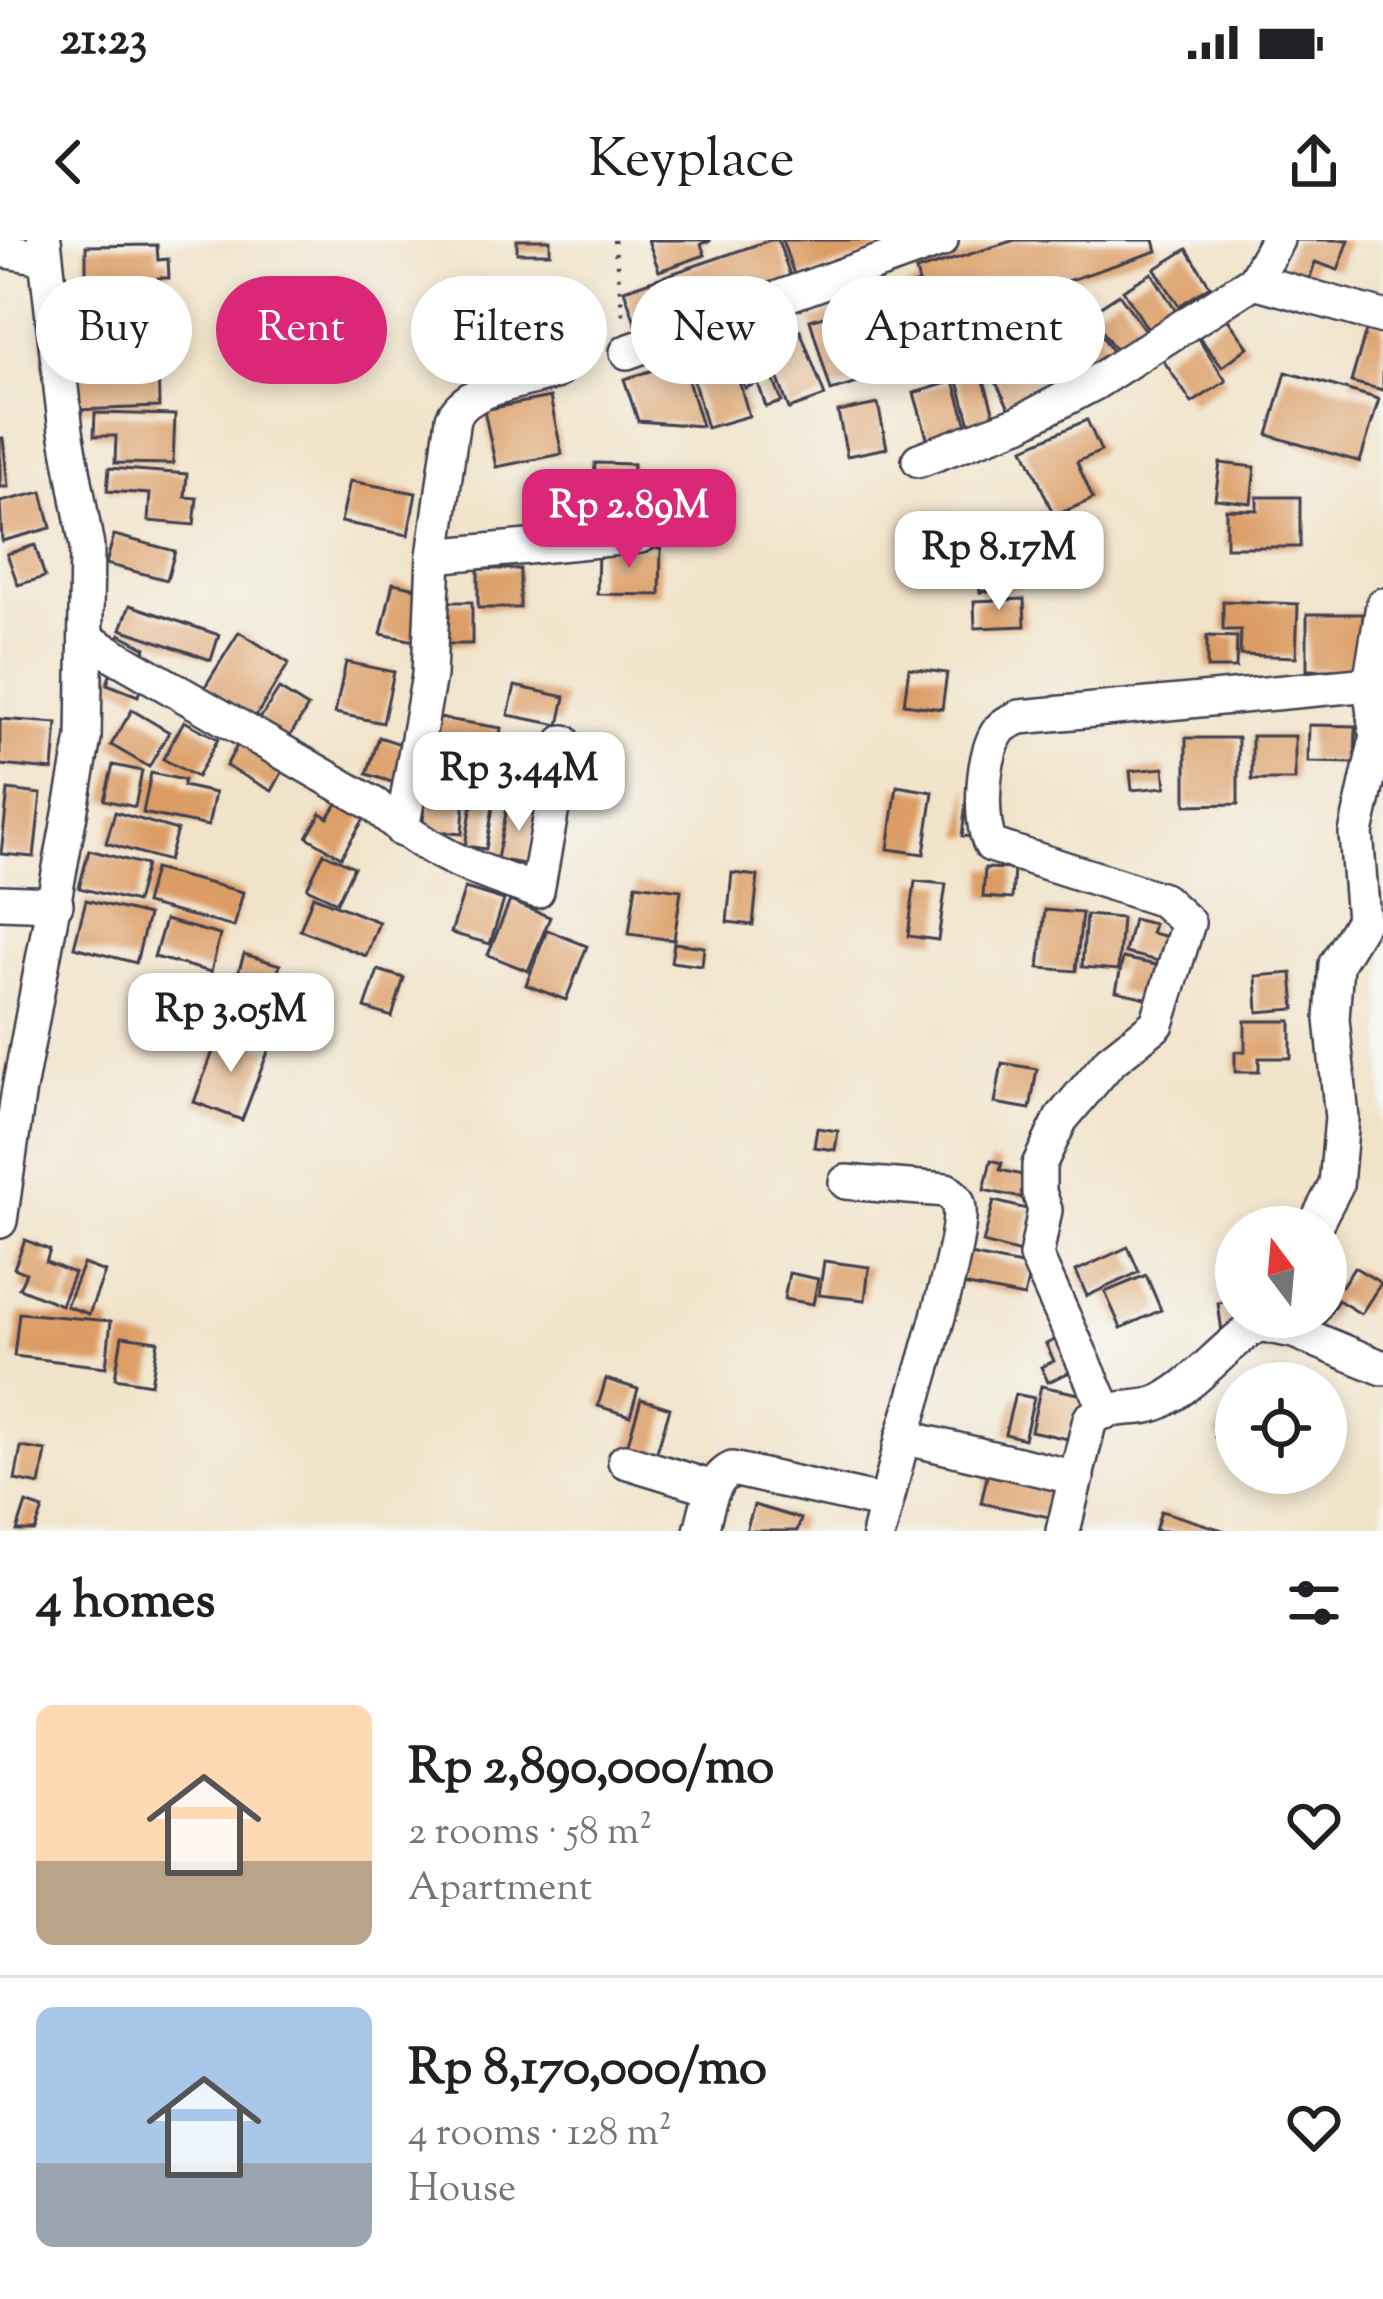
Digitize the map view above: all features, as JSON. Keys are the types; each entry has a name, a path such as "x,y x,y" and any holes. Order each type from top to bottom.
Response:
{"street":[{"path":"627,352 941,240"},
{"path":"919,460 1019,423 1094,384 1254,280 1277,240"},
{"path":"0,250 44,248 87,547 84,738 56,904 9,1094 0,1221"},
{"path":"1254,280 1383,317"},
{"path":"402,830 429,675 442,482 458,407 516,384"},
{"path":"434,556 640,536 675,513"},
{"path":"1325,1206 1336,1185 1342,1118 1332,1019 1336,964 1372,905 1356,832 1380,737 1370,684 1383,605"},
{"path":"86,638 375,805 402,830 451,861 537,891 564,742"},
{"path":"1105,1409 1036,1256 1045,1210 1039,1192 1040,1165 1061,1119 1109,1061 1157,1024 1188,923 1163,900 991,845 984,818 992,744 1002,727 1020,717 1370,684"},
{"path":"0,902 56,904"},
{"path":"701,1531 713,1488 732,1469 882,1517 950,1270 960,1210 957,1199 946,1190 846,1182"},
{"path":"1063,1531 1090,1419 1105,1409 1160,1403 1238,1338"},
{"path":"1313,1338 1383,1368"},
{"path":"903,1437 1077,1478"},
{"path":"625,1461 713,1488"}],"path":[{"path":"614,240 627,352"}],"building":[{"path":"517,240 550,240 550,253 517,253"},
{"path":"648,240 710,241 701,244 705,255 659,271"},
{"path":"778,240 790,276 665,276"},
{"path":"782,240 909,240 798,279"},
{"path":"1015,240 1154,240 1157,251 1082,276 917,276 916,271"},
{"path":"1293,240 1349,240 1338,270 1315,262 1308,284 1280,274"},
{"path":"157,245 158,260 168,259 169,276 86,276 86,246"},
{"path":"1187,249 1210,286 1179,306 1155,269"},
{"path":"1152,273 1177,313 1149,331 1123,290"},
{"path":"1119,294 1146,332 1119,355 1105,335 1105,303"},
{"path":"822,316 822,361 810,320"},
{"path":"1226,317 1248,347 1222,367 1199,337"},
{"path":"1369,320 1383,324 1383,390 1351,382"},
{"path":"798,331 825,396 789,409 780,384 798,384"},
{"path":"1195,334 1226,381 1192,403 1161,357"},
{"path":"1105,340 1115,356 1105,362"},
{"path":"1286,372 1379,399 1360,462 1268,435"},
{"path":"631,377 631,384 689,384 702,426 638,421 624,379"},
{"path":"74,384 159,384 159,407 75,410"},
{"path":"695,384 740,384 749,416 707,428"},
{"path":"758,384 775,384 782,402 766,407"},
{"path":"955,384 968,429 928,441 914,393"},
{"path":"959,384 985,384 995,417 970,424"},
{"path":"997,384 1062,384 1010,410"},
{"path":"550,397 562,454 496,467 484,410"},
{"path":"878,404 887,448 847,456 838,412"},
{"path":"95,413 175,415 173,464 115,463 116,436 94,436"},
{"path":"1087,420 1101,451 1077,462 1093,499 1054,516 1024,448"},
{"path":"3,438 8,487 0,487"},
{"path":"595,463 633,464 631,524 592,522"},
{"path":"1220,463 1255,467 1251,503 1215,499"},
{"path":"109,468 187,474 185,497 197,498 194,525 148,521 150,494 107,491"},
{"path":"350,481 416,493 408,535 341,522"},
{"path":"42,492 51,528 2,541 0,502"},
{"path":"1257,497 1300,497 1300,547 1226,547 1226,509 1257,510"},
{"path":"114,535 175,551 167,580 106,564"},
{"path":"35,545 45,577 18,585 7,554"},
{"path":"598,547 661,548 660,595 597,594"},
{"path":"1023,550 1026,587 980,592 976,555"},
{"path":"478,569 520,569 520,608 478,608"},
{"path":"393,583 431,591 419,642 381,634"},
{"path":"1024,599 1025,626 975,628 974,601"},
{"path":"1223,601 1298,604 1296,657 1240,655 1241,630 1223,630"},
{"path":"435,602 472,602 472,644 435,644"},
{"path":"130,605 219,635 211,660 121,629"},
{"path":"1307,614 1363,614 1363,670 1307,670"},
{"path":"239,632 289,663 251,724 201,693"},
{"path":"120,634 146,648 139,662 112,649"},
{"path":"1207,636 1237,637 1236,668 1207,668"},
{"path":"346,662 394,672 383,723 335,713"},
{"path":"909,668 947,673 942,709 904,704"},
{"path":"112,669 143,681 138,696 107,684"},
{"path":"515,686 565,697 559,725 508,715"},
{"path":"279,689 308,707 283,747 254,728"},
{"path":"132,710 169,732 149,767 111,745"},
{"path":"427,716 501,728 495,765 421,754"},
{"path":"0,719 57,723 53,770 0,765"},
{"path":"184,721 218,739 197,777 163,759"},
{"path":"1309,725 1356,726 1355,763 1308,762"},
{"path":"1252,736 1295,736 1295,780 1252,780"},
{"path":"379,737 410,747 398,784 367,774"},
{"path":"1186,738 1238,738 1238,804 1186,805"},
{"path":"240,740 286,765 272,791 226,766"},
{"path":"429,760 477,769 473,789 426,780"},
{"path":"113,765 142,771 135,807 104,800"},
{"path":"1164,768 1166,787 1132,790 1130,771"},
{"path":"151,773 215,793 208,826 143,813"},
{"path":"897,786 933,792 924,854 888,849"},
{"path":"968,786 974,837 962,836"},
{"path":"8,790 41,794 34,857 1,854"},
{"path":"426,792 465,795 462,834 422,830"},
{"path":"473,798 494,801 486,849 465,846"},
{"path":"338,802 368,812 341,857 307,837 321,813 328,818"},
{"path":"508,803 540,809 529,865 497,859"},
{"path":"115,812 177,830 168,861 106,843"},
{"path":"89,850 146,865 136,902 79,888"},
{"path":"324,853 354,867 337,902 307,888"},
{"path":"985,868 1014,869 1012,899 983,897"},
{"path":"154,869 243,892 234,927 145,904"},
{"path":"732,873 758,876 753,925 727,922"},
{"path":"915,881 946,884 938,940 908,936"},
{"path":"636,884 681,890 674,940 629,934"},
{"path":"465,888 504,900 490,944 451,933"},
{"path":"313,896 379,922 366,956 300,930"},
{"path":"86,900 148,915 136,963 74,947"},
{"path":"510,901 550,917 528,971 488,955"},
{"path":"1045,910 1082,913 1076,971 1039,968"},
{"path":"1086,915 1122,918 1118,970 1082,967"},
{"path":"1133,919 1154,924 1151,933 1173,938 1167,963 1125,953"},
{"path":"165,920 220,935 211,972 154,957"},
{"path":"547,930 587,946 566,1000 526,985"},
{"path":"674,943 704,947 702,966 671,962"},
{"path":"244,954 280,965 266,1007 231,996"},
{"path":"1123,958 1161,966 1154,1000 1116,991"},
{"path":"378,970 404,978 392,1017 365,1008"},
{"path":"1292,973 1295,1009 1258,1012 1256,976"},
{"path":"1245,1021 1291,1021 1291,1058 1259,1058 1259,1072 1235,1072 1235,1052 1245,1052"},
{"path":"221,1030 269,1049 242,1120 194,1102"},
{"path":"1002,1063 1037,1069 1030,1109 995,1103"},
{"path":"817,1128 838,1131 835,1150 814,1147"},
{"path":"991,1160 1002,1163 1000,1170 1031,1177 1026,1199 984,1190"},
{"path":"994,1201 1031,1210 1020,1253 983,1243"},
{"path":"25,1240 50,1250 46,1262 74,1273 61,1305 19,1288 26,1273 14,1268"},
{"path":"1128,1247 1139,1272 1087,1296 1076,1271"},
{"path":"965,1254 1031,1267 1024,1297 958,1284"},
{"path":"824,1261 869,1267 865,1300 819,1295"},
{"path":"83,1264 105,1272 89,1314 66,1306"},
{"path":"1354,1267 1381,1283 1361,1314 1347,1305 1347,1278"},
{"path":"789,1273 818,1279 813,1304 784,1299"},
{"path":"1146,1275 1161,1310 1121,1328 1105,1292"},
{"path":"19,1313 111,1321 106,1367 14,1356"},
{"path":"1070,1333 1085,1365 1048,1382 1041,1367 1054,1361 1046,1344"},
{"path":"122,1336 158,1341 151,1384 115,1378"},
{"path":"606,1379 638,1389 630,1416 598,1406"},
{"path":"1041,1386 1093,1397 1086,1429 1071,1426 1068,1439 1031,1431"},
{"path":"1015,1394 1034,1398 1024,1439 1005,1434"},
{"path":"641,1399 670,1408 655,1458 626,1449"},
{"path":"21,1447 46,1451 40,1485 15,1480"},
{"path":"988,1472 1061,1488 1054,1518 981,1503"},
{"path":"26,1503 43,1509 35,1531 17,1531"},
{"path":"754,1505 801,1519 797,1531 746,1531"},
{"path":"1161,1511 1223,1530 1223,1531 1155,1531"}]}
